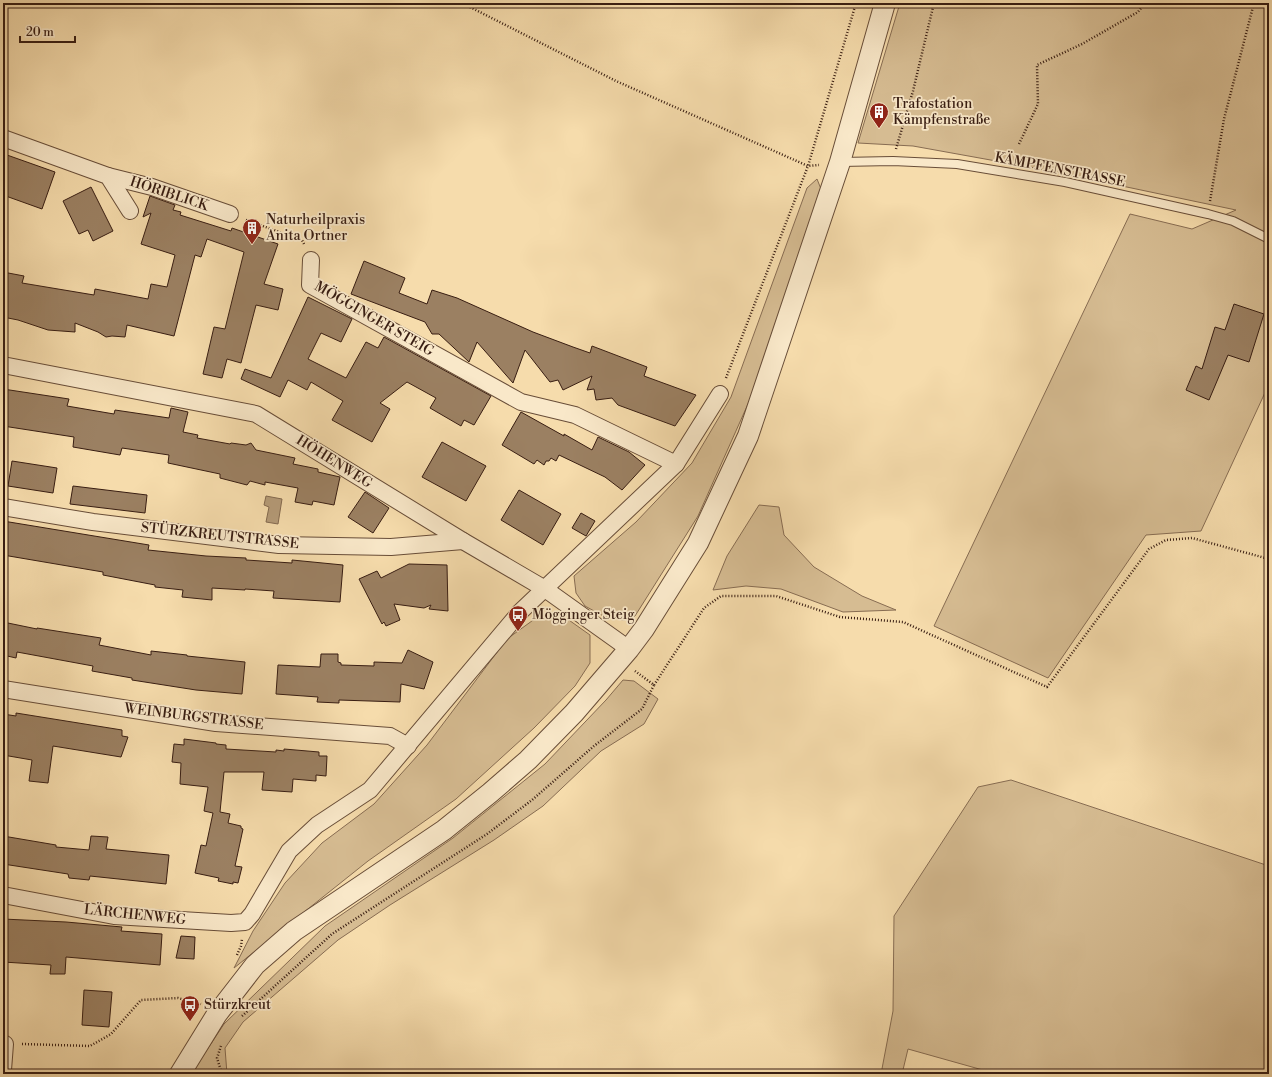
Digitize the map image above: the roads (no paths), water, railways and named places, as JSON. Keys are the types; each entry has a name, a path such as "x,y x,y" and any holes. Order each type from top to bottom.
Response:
{"street":[{"path":"180,1074 217,1014 255,966 294,931 444,830 490,793 528,760 574,713 644,629 698,543 748,436 840,162 885,3"},
{"name":"HÖRIBLICK","path":"3,138 108,176 152,187 230,214"},
{"name":"HÖRIBLICK","path":"108,176 130,212"},
{"name":"MÖGGINGER STEIG","path":"311,260 310,285 521,402 575,415 676,464"},
{"name":"HÖHENWEG","path":"3,365 256,414 463,541 545,589 624,654"},
{"path":"408,746 520,612 676,464 720,394"},
{"name":"STÜRZKREUTSTRASSE","path":"3,507 93,522 279,545 391,547 463,541"},
{"name":"WEINBURGSTRASSE","path":"3,689 216,723 390,736 408,746"},
{"name":"LÄRCHENWEG","path":"3,895 114,916 231,924 245,922 252,914 289,851 317,824 370,790 408,746"},
{"path":"3,1070 5,1044"}],"lane":[{"name":"KÄMPFENSTRASSE","path":"840,162 893,161 957,164 1058,180 1208,214 1233,221 1269,239"}],"place":[{"name":"Trafostation Kämpfenstraße","path":"879,129"},
{"name":"Naturheilpraxis Anita Ortner","path":"252,245"},
{"name":"Mögginger Steig","path":"518,632"},
{"name":"Stürzkreut","path":"190,1022"}]}
